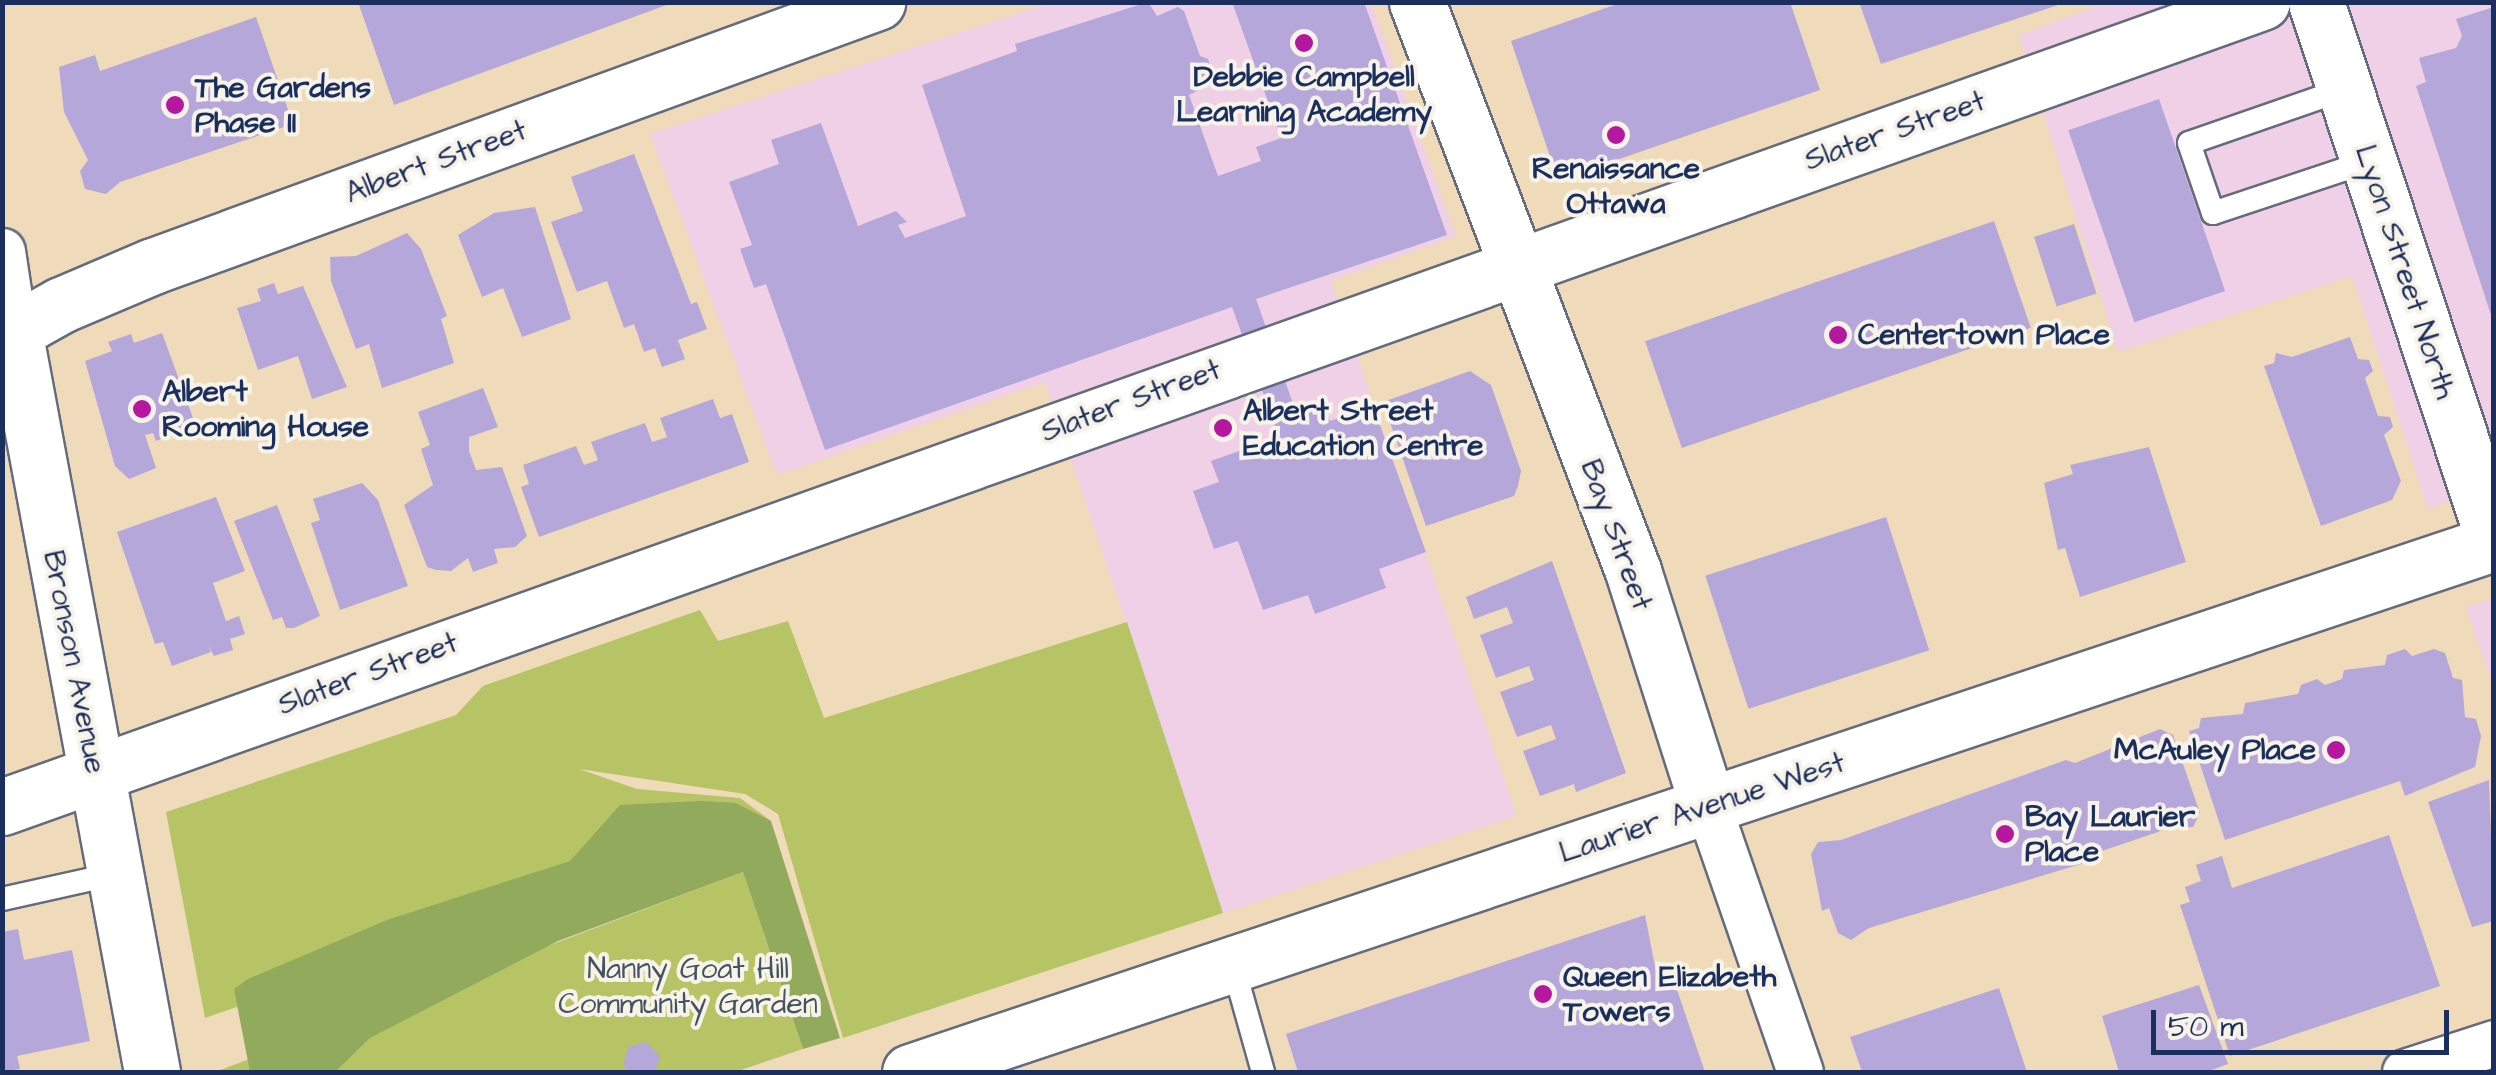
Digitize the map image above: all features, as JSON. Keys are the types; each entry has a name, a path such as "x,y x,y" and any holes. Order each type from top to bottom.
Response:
{"main road":[{"name":"Albert Street","path":"8,334 153,266 877,2"},
{"name":"Bay Street","path":"1417,2 1633,571 1708,806"},
{"name":"Slater Street","path":"2,806 1515,264 2262,2"},
{"name":"Lyon Street North","path":"2316,2 2494,542"},
{"name":"Bronson Avenue","path":"8,334 152,1072"},
{"name":"Laurier Avenue West","path":"910,1072 2494,542"}],"street":[{"name":"Bronson Avenue","path":"2,251 8,334"},
{"name":"Bay Street","path":"1708,806 1800,1072"},
{"path":"2405,1072 2494,1043"}],"lane":[{"path":"2346,90 2189,143 2213,213 2369,161"},
{"path":"2,899 114,874"},
{"path":"1233,965 1264,1072"}],"shaded area":[{"name":"Albert Street Education Centre","path":"1050,3 1371,3 1456,236 1331,281 1517,816 1223,913 1045,382 777,475 650,134"},
{"path":"2106,3 2493,3 2493,486 2428,509 2352,276 2118,352 2019,35"},
{"path":"2494,598 2493,687 2466,607"}],"green space":[{"path":"700,610 718,641 788,621 824,718 1127,622 1223,913 843,1038 778,814 745,794 579,769 637,789 740,798 771,821 205,1018 166,812 456,715 483,686"},
{"path":"736,803 771,821 840,1038 803,1049 743,872 558,941 370,1038 335,1072 250,1072 234,989 248,979 387,920 570,861 620,805"},
{"name":"Nanny Goat Hill Community Garden","path":"743,872 803,1049 735,1072 215,1072"}],"building":[{"path":"358,2 672,2 672,3 394,105"},
{"path":"1148,2 1157,16 1178,7 1184,11 1200,56 1208,59 1216,81 1189,95 1218,176 1261,161 1256,147 1281,138 1232,2 1364,2 1447,235 1256,299 1295,409 1322,400 1330,421 1373,406 1426,552 1379,569 1386,588 1315,614 1308,595 1263,610 1238,541 1214,549 1193,491 1219,482 1211,461 1279,437 1232,307 825,450 766,284 754,288 740,249 752,245 729,182 779,164 771,140 821,123 858,226 896,211 907,222 898,225 905,238 966,216 922,85 1017,51 1015,44"},
{"name":"Renaissance Ottawa","path":"1623,2 1790,2 1820,90 1558,180 1511,41"},
{"path":"1859,2 2064,2 2064,3 1881,64"},
{"path":"2494,7 2493,321 2416,86 2426,82 2419,58 2456,48 2462,36 2456,19"},
{"name":"The Gardens Phase II","path":"256,17 293,124 120,182 106,194 85,189 80,171 88,160 64,112 59,67 95,55 100,71"},
{"path":"2159,99 2225,291 2134,322 2068,130"},
{"path":"634,154 691,304 697,302 707,329 678,340 685,359 662,367 655,348 644,352 634,324 624,328 607,281 577,292 551,222 583,211 571,177"},
{"path":"535,207 571,319 522,337 503,288 482,297 458,235 494,213"},
{"name":"Centertown Place","path":"1994,221 2031,328 1682,448 1645,341"},
{"path":"2074,224 2097,293 2057,306 2034,237"},
{"path":"407,233 421,249 447,316 441,319 454,363 382,388 369,344 356,349 331,281 330,257 356,256"},
{"name":"Albert Rooming House","path":"274,283 278,294 303,286 347,387 312,399 298,356 258,370 237,308 261,301 257,289"},
{"name":"Albert Rooming House","path":"162,333 196,426 156,441 153,433 145,435 156,468 129,479 115,466 85,361 112,351 108,342 131,334 134,343"},
{"path":"2350,337 2358,359 2369,360 2373,371 2365,378 2378,416 2390,417 2393,427 2384,435 2401,481 2392,500 2321,526 2264,366 2274,363 2276,353 2292,357"},
{"path":"1470,371 1491,385 1521,471 1518,486 1514,496 1426,526 1383,402"},
{"path":"483,388 498,427 469,437 469,451 476,470 502,467 527,536 515,547 494,549 498,563 473,572 468,558 451,571 436,570 427,567 404,505 433,485 421,449 430,445 418,412"},
{"path":"713,399 720,418 732,414 749,462 539,537 521,487 529,484 523,465 576,446 584,465 598,460 591,442 645,423 652,442 667,437 660,418"},
{"path":"2149,447 2186,562 2080,597 2065,548 2058,550 2044,483 2073,474 2070,465"},
{"path":"362,483 378,500 408,586 340,610 311,523 320,520 313,499"},
{"path":"216,497 245,571 213,583 226,621 239,616 245,634 230,639 233,650 214,656 208,645 211,652 172,666 163,642 155,644 117,532"},
{"path":"277,505 320,616 294,628 286,628 282,617 273,620 234,521"},
{"path":"1886,517 1929,650 1749,709 1705,576"},
{"path":"1552,561 1626,773 1576,792 1574,784 1540,796 1523,751 1556,739 1551,725 1517,737 1500,692 1534,680 1529,666 1496,678 1480,635 1513,623 1507,607 1474,619 1466,597"},
{"name":"McAuley Place","path":"2405,649 2412,656 2434,649 2445,653 2453,678 2462,680 2465,717 2476,719 2481,736 2475,767 2405,796 2400,781 2225,840 2189,731 2199,728 2201,718 2243,714 2245,703 2298,694 2301,685 2317,679 2325,685 2342,679 2344,670 2385,665 2387,655"},
{"name":"Bay Laurier Place","path":"2160,729 2173,735 2200,813 2193,827 2170,828 2093,854 2091,861 1869,928 1851,940 1838,933 1829,908 1822,911 1811,854 1818,842 1841,840 2066,760 2075,763"},
{"path":"2489,780 2494,921 2472,927 2428,802"},
{"path":"2389,835 2440,986 2230,1056 2180,905 2190,902 2185,887 2201,881 2196,865 2222,856 2232,888"},
{"name":"Queen Elizabeth Towers","path":"1645,915 1658,982 1673,978 1705,1072 1298,1072 1286,1034"},
{"path":"18,929 24,960 72,950 90,1041 17,1056 20,1069 2,1072 2,932"},
{"path":"2199,985 2228,1064 2206,1072 2119,1072 2102,1016"},
{"path":"1999,988 2027,1072 1862,1072 1850,1037"},
{"path":"646,1042 660,1056 655,1072 630,1072 623,1065 628,1047"}],"place":[{"name":"Debbie Campbell Learning Academy","path":"1304,43"},
{"name":"The Gardens Phase II","path":"175,105"},
{"name":"Renaissance Ottawa","path":"1616,135"},
{"name":"Centertown Place","path":"1838,335"},
{"name":"Albert Rooming House","path":"142,409"},
{"name":"Albert Street Education Centre","path":"1223,428"},
{"name":"McAuley Place","path":"2336,750"},
{"name":"Bay Laurier Place","path":"2005,834"},
{"name":"Queen Elizabeth Towers","path":"1543,994"}]}
